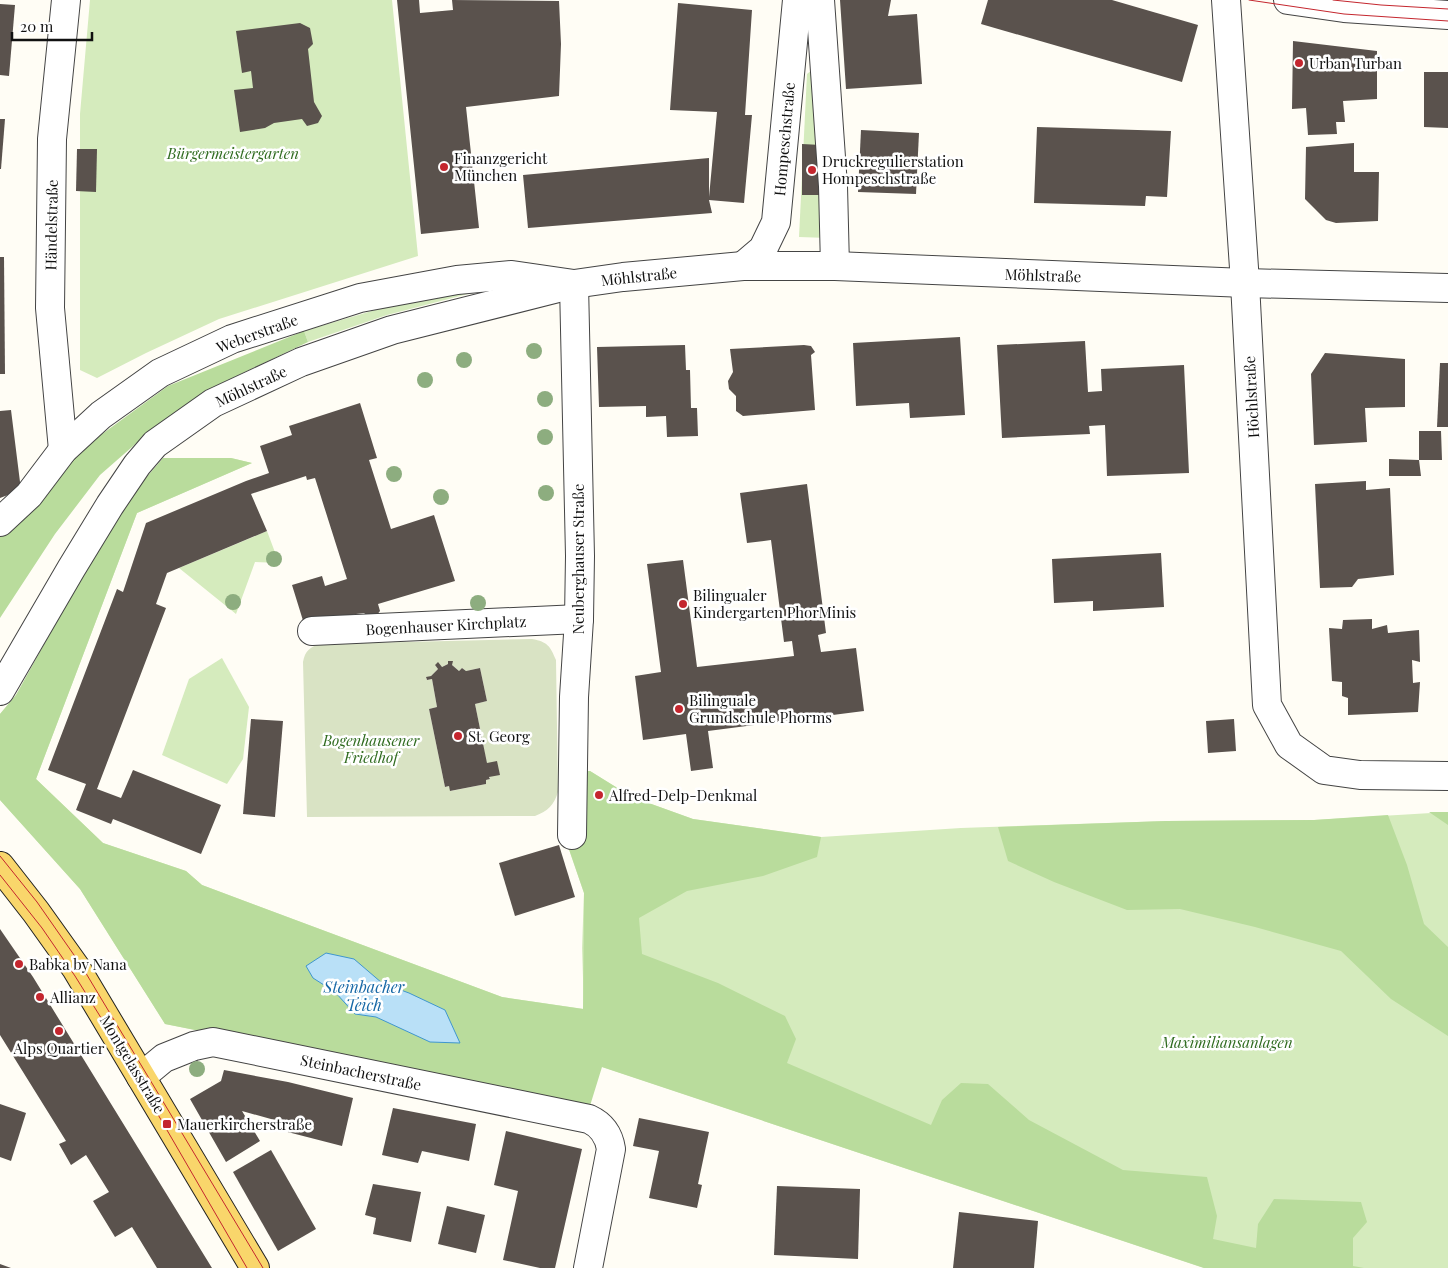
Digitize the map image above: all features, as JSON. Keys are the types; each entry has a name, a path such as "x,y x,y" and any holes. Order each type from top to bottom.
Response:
{"main road":[{"name":"Montgelasstraße","path":"0,866 76,968 256,1268"}],"street":[{"name":"Händelstraße","path":"63,450 50,308 52,139 66,0"},
{"name":"Hompeschstraße","path":"743,266 763,249 776,222 797,0"},
{"path":"820,0 834,186 835,266"},
{"name":"Höchlstraße","path":"1226,0 1245,283 1267,705 1289,745 1324,770 1360,775 1448,776"},
{"path":"1288,0 1448,15"},
{"name":"Möhlstraße","path":"0,691 71,570 137,465 155,444 213,403 301,362 392,330 574,284 623,277 743,266 835,266 1245,283 1448,288"},
{"name":"Weberstraße","path":"0,522 29,495 63,450 101,415 160,373 232,339 360,298 457,280 512,275 574,284"},
{"name":"Neuberghauser Straße","path":"572,835 574,697 579,619 580,556 574,284"},
{"name":"Bogenhauser Kirchplatz","path":"312,631 579,619"},
{"name":"Steinbacherstraße","path":"142,1077 164,1058 194,1046 213,1042 589,1119 601,1127 606,1134 611,1149 588,1268"}],"green space":[{"name":"Bürgermeistergarten","path":"90,0 392,0 418,256 219,319 97,378 80,370 80,114"},
{"path":"817,66 828,238 799,237 807,74"},
{"path":"486,287 487,289 387,315 308,342 304,331 382,308"},
{"path":"304,331 308,342 205,391 148,433 100,475 55,534 0,618 0,537 61,464 168,386"},
{"name":"Maximiliansanlagen","path":"163,458 231,458 252,463 137,513 36,779 103,843 186,871 202,885 502,997 584,1009 582,948 584,893 562,829 590,771 632,797 693,819 821,837 961,828 1166,821 1314,820 1448,812 1448,1268 1204,1268 602,1067 379,1066 165,1024 80,889 0,800 0,714 16,695"},
{"path":"163,458 231,458 252,463 137,513 36,779 103,843 186,871 202,885 502,997 583,1009 584,893 562,829 562,771 590,771 632,797 693,819 821,837 817,857 763,876 687,891 639,918 642,954 718,983 785,1016 796,1039 787,1063 931,1125 942,1100 961,1083 988,1084 1029,1120 1123,1170 1207,1177 1217,1216 1213,1239 1256,1248 1258,1224 1274,1199 1361,1202 1367,1222 1353,1238 1353,1266 1364,1268 1204,1268 602,1067 589,1109 165,1024 80,889 0,800 0,714 16,695 119,509"},
{"path":"267,531 279,563 255,562 236,614 179,568"},
{"name":"Bogenhausener Friedhof","path":"532,639 545,643 556,660 558,792 555,801 547,810 535,816 307,817 303,662 309,650 314,646 322,644","holes":["448,661 452,661 452,665 459,671 462,668 466,671 480,668 487,701 475,704 490,779 486,780 486,784 451,791 449,786 445,787 429,709 437,707 432,679 427,680 426,678 438,669 435,665 442,667 448,664"]},
{"path":"222,658 249,707 243,759 227,784 162,755 189,679"},
{"path":"1429,812 1448,812 1448,825"},
{"path":"1388,815 1407,865 1424,924 1448,947 1448,1036 1391,999 1341,951 1255,927 1180,909 1127,910 1054,882 1008,861 998,827 1166,821 1314,820"}],"water":[{"name":"Steinbacher Teich","path":"326,953 354,959 382,983 445,1010 460,1043 430,1042 376,1017 355,1014 335,992 313,978 306,966"}],"building":[{"name":"Finanzgericht München","path":"397,0 419,0 420,13 453,10 452,0 559,1 561,44 559,96 466,107 479,228 421,234"},
{"path":"840,0 891,0 888,16 917,14 922,84 846,89"},
{"path":"988,0 1112,0 1198,25 1182,82 981,24"},
{"path":"678,3 752,10 745,115 752,115 744,203 709,200 712,213 528,228 523,175 709,158 709,197 717,112 670,110"},
{"path":"0,4 15,5 9,76 0,75"},
{"path":"300,23 310,28 313,44 308,49 314,102 322,116 318,123 307,126 302,119 274,123 265,128 240,132 234,90 253,88 251,71 242,73 236,31"},
{"path":"1293,41 1377,51 1377,99 1343,101 1345,122 1336,122 1337,134 1308,135 1306,108 1292,109"},
{"path":"1424,72 1448,72 1448,128 1424,127"},
{"path":"0,119 5,119 1,169 0,169"},
{"path":"1037,127 1171,131 1167,197 1146,196 1145,206 1034,203"},
{"path":"861,130 919,133 916,194 858,192"},
{"path":"1354,143 1354,172 1379,172 1378,221 1336,223 1326,220 1305,199 1306,147"},
{"name":"Druckregulierstation Hompeschstraße","path":"802,144 821,145 822,195 802,195"},
{"path":"77,149 97,149 96,192 76,191"},
{"path":"0,257 4,257 5,374 0,374"},
{"path":"960,337 965,415 910,418 909,403 856,406 853,343"},
{"path":"1085,341 1088,392 1102,391 1101,369 1184,365 1189,473 1107,476 1105,425 1089,426 1090,434 1002,438 997,345"},
{"path":"685,345 686,370 690,370 691,408 697,408 698,436 667,437 666,416 646,417 646,406 599,407 597,347"},
{"path":"811,346 815,352 811,355 815,410 743,416 736,411 736,396 729,389 728,381 733,372 730,349"},
{"path":"1325,353 1405,359 1405,407 1365,408 1367,442 1314,445 1311,374"},
{"path":"1440,363 1448,363 1448,427 1437,427"},
{"path":"360,403 377,458 369,460 391,529 434,515 455,581 378,604 380,611 376,616 369,617 364,613 356,614 305,627 292,585 322,576 325,586 347,579 315,478 307,480 306,476 251,494 267,531 167,573 156,604 166,608 97,789 121,798 133,770 221,805 201,854 113,819 111,824 76,810 86,784 48,770 117,589 123,592 146,523 269,473 260,446 292,435 289,426"},
{"path":"11,410 21,490 0,498 0,411"},
{"path":"1419,431 1441,431 1442,460 1419,460"},
{"path":"1389,459 1419,460 1421,476 1389,476"},
{"path":"1366,481 1366,490 1390,488 1394,575 1358,579 1352,587 1320,588 1315,484"},
{"path":"807,484 826,633 818,635 821,652 856,648 864,711 708,731 713,768 691,771 686,734 643,740 635,676 661,672 647,564 683,560 697,667 794,656 792,641 784,642 771,540 747,543 740,493"},
{"path":"1161,553 1164,607 1093,611 1093,601 1054,603 1052,559"},
{"path":"1372,619 1372,629 1387,625 1388,633 1419,630 1420,662 1412,660 1413,683 1420,682 1418,712 1348,715 1348,698 1342,696 1342,682 1332,681 1329,628 1342,629 1343,620"},
{"name":"St. Georg","path":"448,661 453,661 452,665 459,671 462,668 466,671 480,668 487,701 475,704 487,763 497,761 500,775 489,777 490,779 486,780 486,784 450,791 449,786 445,787 429,709 437,707 432,679 427,680 426,677 431,676 438,669 435,665 438,662 442,667 448,664"},
{"path":"251,719 283,721 275,817 243,814"},
{"path":"1234,719 1236,751 1208,753 1206,721"},
{"path":"559,845 575,897 515,916 499,863"},
{"path":"0,929 33,977 212,1268 157,1268 132,1227 115,1237 93,1201 109,1192 86,1155 71,1165 59,1144 66,1141 0,1035"},
{"path":"224,1070 288,1082 353,1098 342,1146 276,1129 278,1121 242,1111 260,1141 226,1162 190,1099 221,1081"},
{"path":"0,1104 26,1113 11,1161 0,1157"},
{"path":"393,1108 476,1124 469,1161 422,1151 418,1163 382,1155"},
{"path":"639,1118 709,1132 698,1184 702,1185 697,1208 649,1198 659,1151 633,1146"},
{"path":"506,1131 582,1149 555,1268 540,1268 503,1260 518,1191 494,1185"},
{"path":"271,1150 316,1229 278,1251 233,1172"},
{"path":"373,1184 421,1192 411,1242 373,1234 376,1218 365,1215"},
{"path":"777,1186 860,1189 858,1259 774,1255"},
{"path":"447,1206 485,1215 476,1253 438,1244"},
{"path":"959,1212 1038,1221 1034,1268 953,1268"},
{"path":"0,1264 11,1268 0,1268"}],"tram line":[{"path":"1249,0 1344,14 1448,21"},
{"path":"1333,0 1448,9"},
{"path":"0,856 37,902 81,965 263,1268"},
{"path":"0,875 42,928 75,976 113,1037 247,1268"}],"place":[{"name":"Urban Turban","path":"1299,63"},
{"name":"Finanzgericht München","path":"444,167"},
{"name":"Druckregulierstation Hompeschstraße","path":"812,170"},
{"name":"Bilingualer Kindergarten PhorMinis","path":"683,604"},
{"name":"Bilinguale Grundschule Phorms","path":"679,709"},
{"name":"St. Georg","path":"458,736"},
{"name":"Alfred-Delp-Denkmal","path":"599,795"},
{"name":"Babka by Nana","path":"19,964"},
{"name":"Allianz","path":"40,997"},
{"name":"Alps Quartier","path":"59,1031"},
{"name":"Mauerkircherstraße","path":"167,1124"}]}
